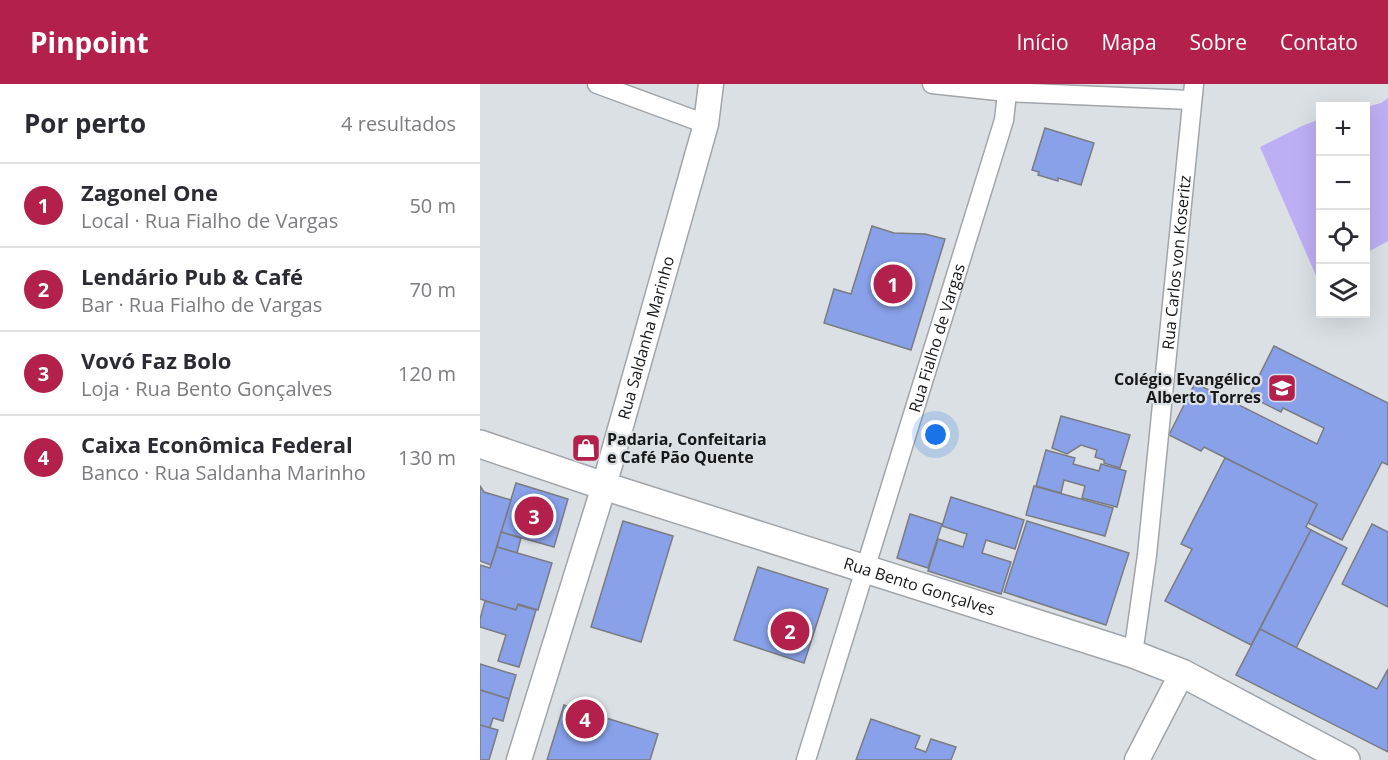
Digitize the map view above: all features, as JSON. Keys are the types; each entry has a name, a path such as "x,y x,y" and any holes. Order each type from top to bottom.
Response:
{"main road":[{"name":"Rua Bento Gonçalves","path":"480,444 604,486 1133,654 1182,673 1346,760"}],"street":[{"path":"597,84 706,124"},
{"name":"Rua Saldanha Marinho","path":"519,760 604,486 706,124 711,84"},
{"path":"932,84 1193,92"},
{"name":"Rua Fialho de Vargas","path":"806,760 1004,120 1007,88"},
{"name":"Rua Carlos von Koseritz","path":"1133,654 1147,555 1193,92"},
{"path":"1137,760 1182,673"}],"shaded area":[{"path":"1388,98 1388,241 1370,251 1370,106"},
{"path":"1316,121 1316,276 1260,147"}],"building":[{"path":"1045,128 1094,143 1081,185 1038,175 1039,172 1032,170"},
{"path":"872,226 894,233 925,234 945,239 911,350 824,323 834,289 851,294"},
{"path":"1274,346 1388,403 1388,465 1382,462 1342,540 1308,523 1317,504 1204,447 1201,451 1169,435 1195,383 1317,444 1324,428 1283,408 1281,412 1249,396"},
{"path":"1061,416 1130,435 1120,468 1104,463 1104,460 1095,457 1097,450 1081,445 1067,454 1052,448"},
{"path":"1046,450 1075,458 1073,464 1099,471 1101,464 1126,471 1117,507 1082,498 1085,486 1064,480 1061,493 1036,486"},
{"path":"1225,458 1317,504 1306,527 1311,530 1251,645 1165,601 1192,549 1181,544"},
{"path":"516,483 568,499 554,547 501,532"},
{"path":"480,486 484,492 511,500 491,565 480,561"},
{"path":"1034,486 1113,508 1105,536 1026,515"},
{"path":"951,497 1024,520 1015,549 986,540 982,553 1011,562 1001,594 928,571 938,539 963,547 967,534 942,526"},
{"path":"910,514 942,524 928,568 897,558"},
{"path":"623,521 673,536 641,642 591,627"},
{"path":"1027,521 1129,553 1106,625 1004,592"},
{"path":"1372,524 1388,532 1388,607 1342,584"},
{"path":"1311,530 1347,548 1296,648 1260,629"},
{"path":"501,532 521,538 517,553 497,547"},
{"path":"497,547 552,563 538,610 518,604 516,610 480,599 480,565 490,568"},
{"path":"758,567 828,589 804,663 734,640"},
{"path":"485,601 516,610 518,605 536,610 519,667 498,661 506,635 480,627"},
{"path":"1260,629 1377,689 1388,669 1388,752 1236,675"},
{"path":"480,664 516,675 509,699 480,690"},
{"path":"480,690 509,699 503,721 493,718 490,728 480,725"},
{"path":"564,705 658,734 650,760 547,760"},
{"path":"871,719 920,736 915,748 926,752 931,739 956,747 951,760 856,760"},
{"path":"480,725 498,730 489,760 480,760"}],"place":[{"name":"Zagonel One","path":"893,284"},
{"name":"Colégio Evangélico Alberto Torres","path":"1282,388"},
{"name":"Padaria, Confeitaria e Café Pão Quente","path":"586,448"},
{"name":"Vovó Faz Bolo","path":"534,516"},
{"name":"Lendário Pub & Café","path":"790,631"},
{"name":"Caixa Econômica Federal","path":"585,719"}]}
